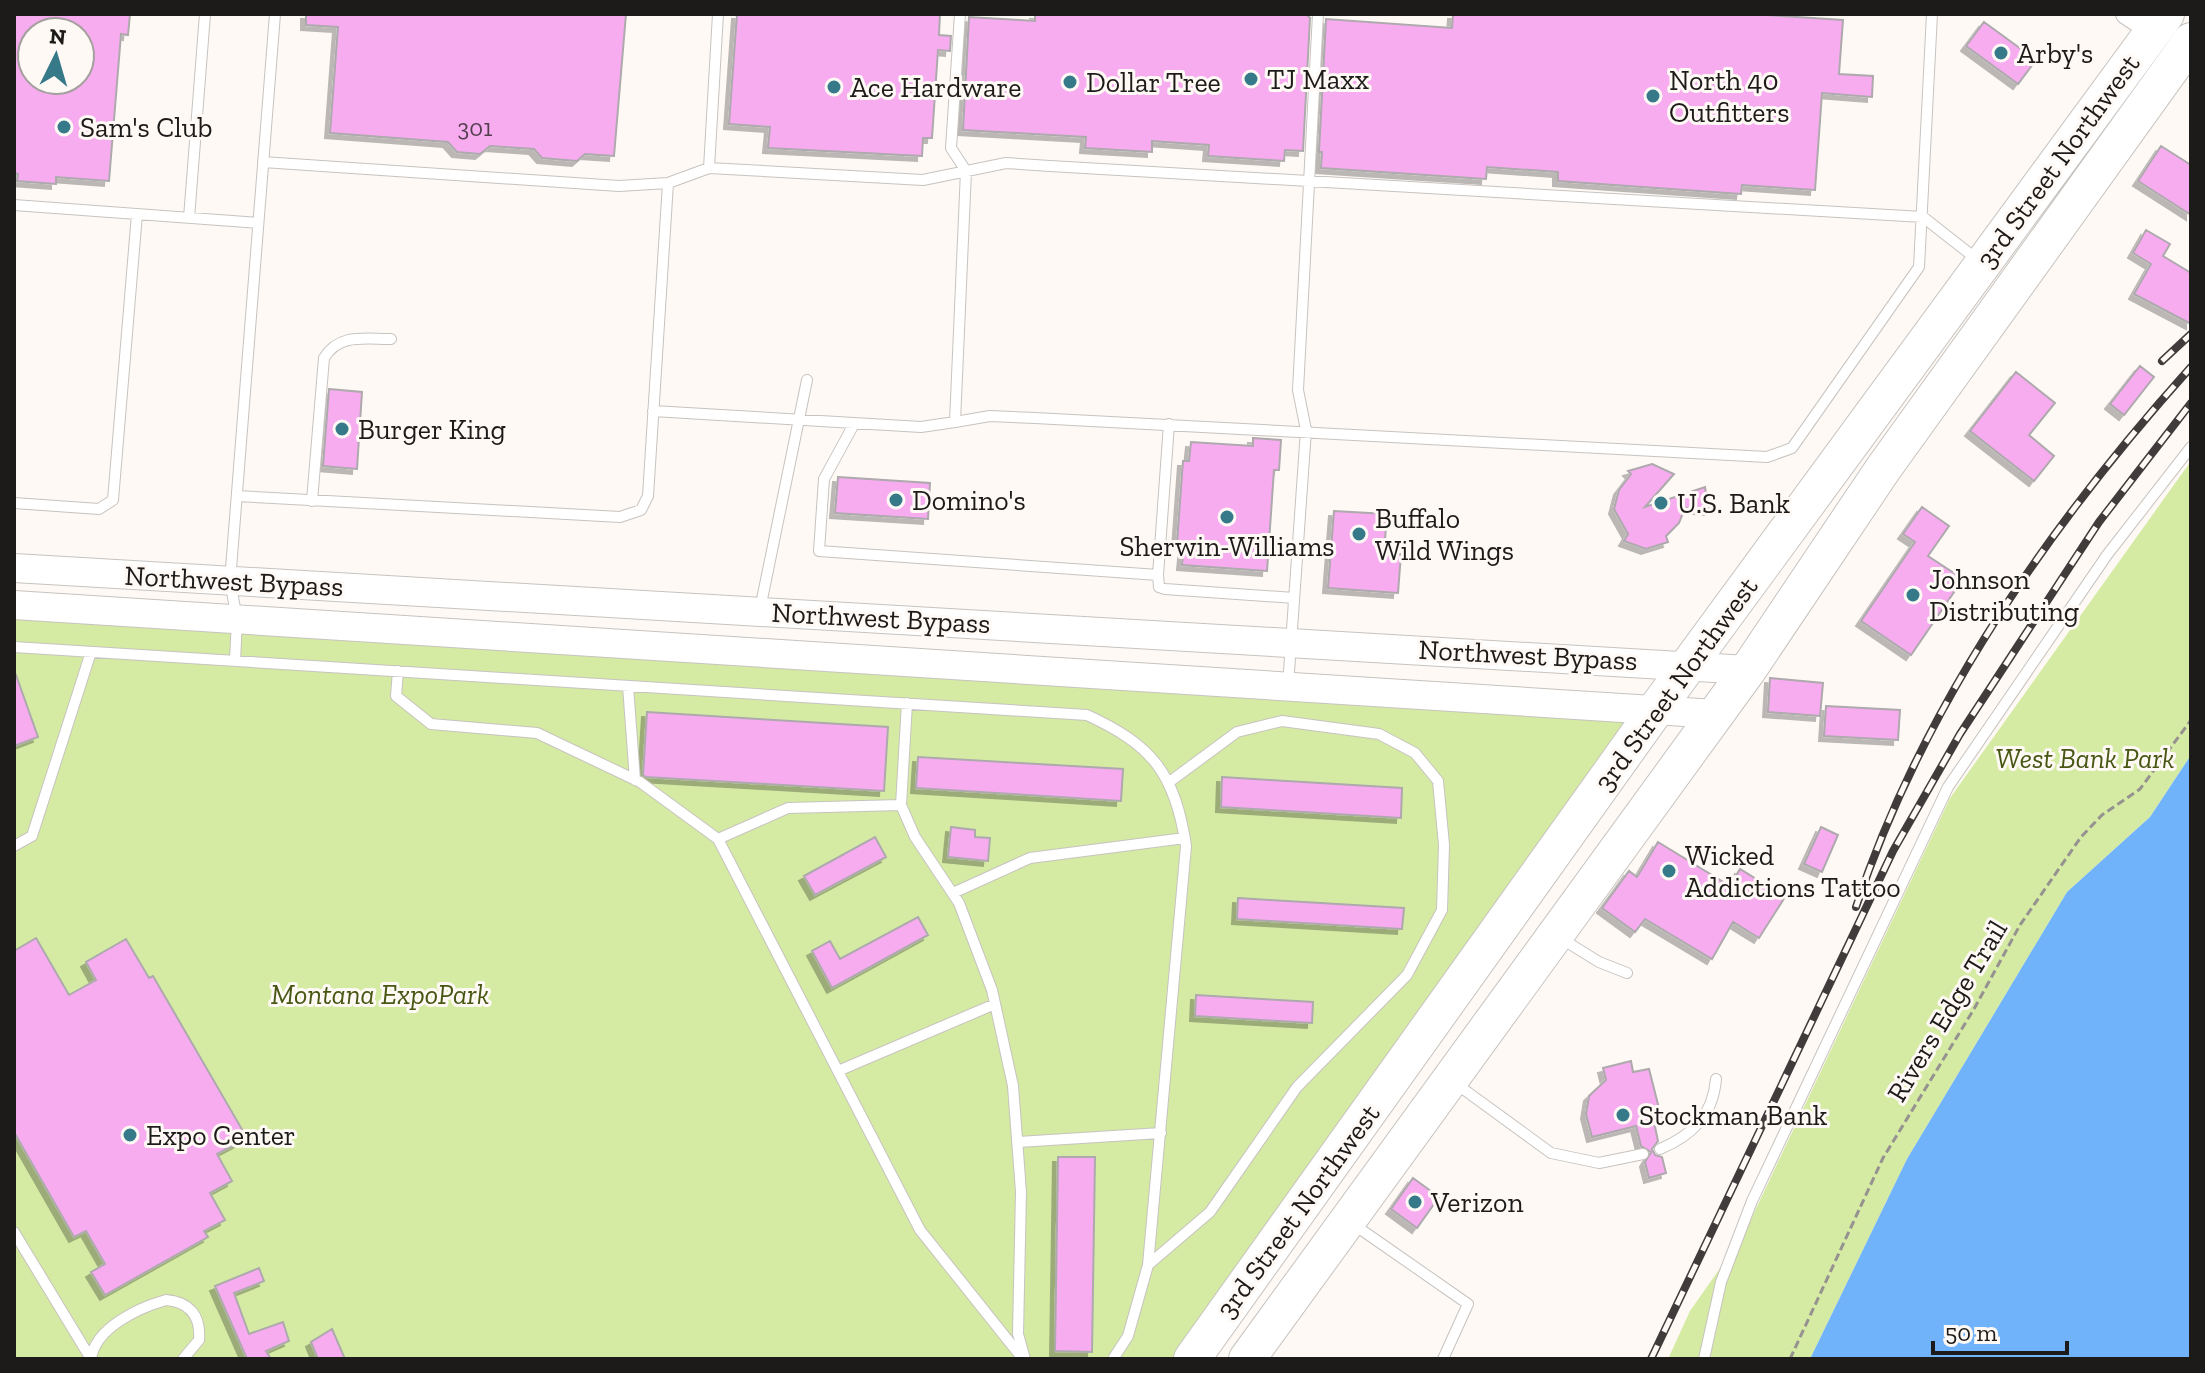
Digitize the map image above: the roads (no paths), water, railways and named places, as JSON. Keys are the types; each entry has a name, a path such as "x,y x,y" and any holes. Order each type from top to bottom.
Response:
{"highway":[{"name":"3rd Street Northwest","path":"1247,1359 1748,670 1883,469 2148,20"},
{"name":"3rd Street Northwest","path":"1192,1359 1690,664 1998,276 2188,51"}],"main road":[{"path":"2148,20 2188,51"},
{"name":"Northwest Bypass","path":"14,568 1690,664 1748,670"},
{"name":"Northwest Bypass","path":"14,605 1716,714"}],"lane":[{"path":"189,218 205,14"},
{"path":"235,661 237,619 230,581 275,14"},
{"path":"709,168 718,14"},
{"path":"955,422 966,171 951,148 960,14"},
{"path":"1288,688 1306,430 1298,390 1318,14"},
{"path":"653,411 921,427 990,416 1306,430 1767,457 1792,448 1919,267 1932,14"},
{"path":"263,162 619,186 668,183 709,168 923,180 1006,163 1923,217 1998,276"},
{"path":"237,496 627,517 641,510 648,496 668,183"},
{"path":"14,205 258,223"},
{"path":"14,503 99,509 113,500 137,214"},
{"path":"312,501 324,358 332,345 346,339 391,339"},
{"path":"760,611 807,380"},
{"path":"854,424 824,479 819,551 1158,575"},
{"path":"1169,424 1159,587 1294,598"},
{"path":"1704,1359 1721,1282 1752,1201 1948,787 2107,555 2191,447"},
{"path":"14,647 1087,715 1126,733 1160,767 1179,807 1185,838 1184,892 1148,1265 1128,1336 1113,1359"},
{"path":"14,846 32,836 91,652"},
{"path":"398,671 396,696 431,724 537,733 635,780 718,839 920,1230 1024,1359"},
{"path":"628,686 635,780"},
{"path":"907,703 901,805 915,837 953,893 995,1004 1013,1086 1021,1192 1018,1334 1024,1359"},
{"path":"1148,1265 1210,1212 1297,1087 1407,975 1442,910 1444,845 1438,781 1415,753 1379,734 1282,721 1237,732 1168,783"},
{"path":"718,839 788,808 901,805"},
{"path":"953,893 1030,858 1185,838"},
{"path":"1555,935 1599,962 1627,973"},
{"path":"838,1071 995,1004"},
{"path":"1660,1149 1685,1139 1702,1120 1715,1097 1716,1079"},
{"path":"1450,1080 1551,1153 1599,1163 1643,1154"},
{"path":"1018,1142 1161,1133"},
{"path":"1349,1221 1468,1304 1443,1359"},
{"path":"14,1232 18,1248 91,1359"},
{"path":"91,1359 98,1337 108,1329 166,1300 189,1307 196,1316 197,1355 183,1359"}],"water":[{"path":"2191,755 2191,1359 1810,1359 1907,1159 2067,892 2150,817"}],"railway":[{"path":"2162,361 2191,334"},
{"path":"1856,907 1916,760 1996,620 2089,489 2191,367"},
{"path":"1651,1359 1893,851 1960,734 2099,522 2191,403"}],"place":[{"name":"Arby's","path":"2001,53"},
{"name":"TJ Maxx","path":"1251,79"},
{"name":"Dollar Tree","path":"1070,82"},
{"name":"Ace Hardware","path":"834,87"},
{"name":"North 40 Outfitters","path":"1653,96"},
{"name":"Sam's Club","path":"64,127"},
{"name":"Burger King","path":"342,429"},
{"name":"Domino's","path":"896,500"},
{"name":"U.S. Bank","path":"1661,503"},
{"name":"Sherwin-Williams","path":"1227,517"},
{"name":"Buffalo Wild Wings","path":"1359,534"},
{"name":"Johnson Distributing","path":"1913,595"},
{"name":"Wicked Addictions Tattoo","path":"1669,871"},
{"name":"Stockman Bank","path":"1623,1115"},
{"name":"Expo Center","path":"130,1135"},
{"name":"Verizon","path":"1415,1202"}],"park label":[{"name":"West Bank Park","path":"2085,758"},
{"name":"Montana ExpoPark","path":"380,994"}]}
